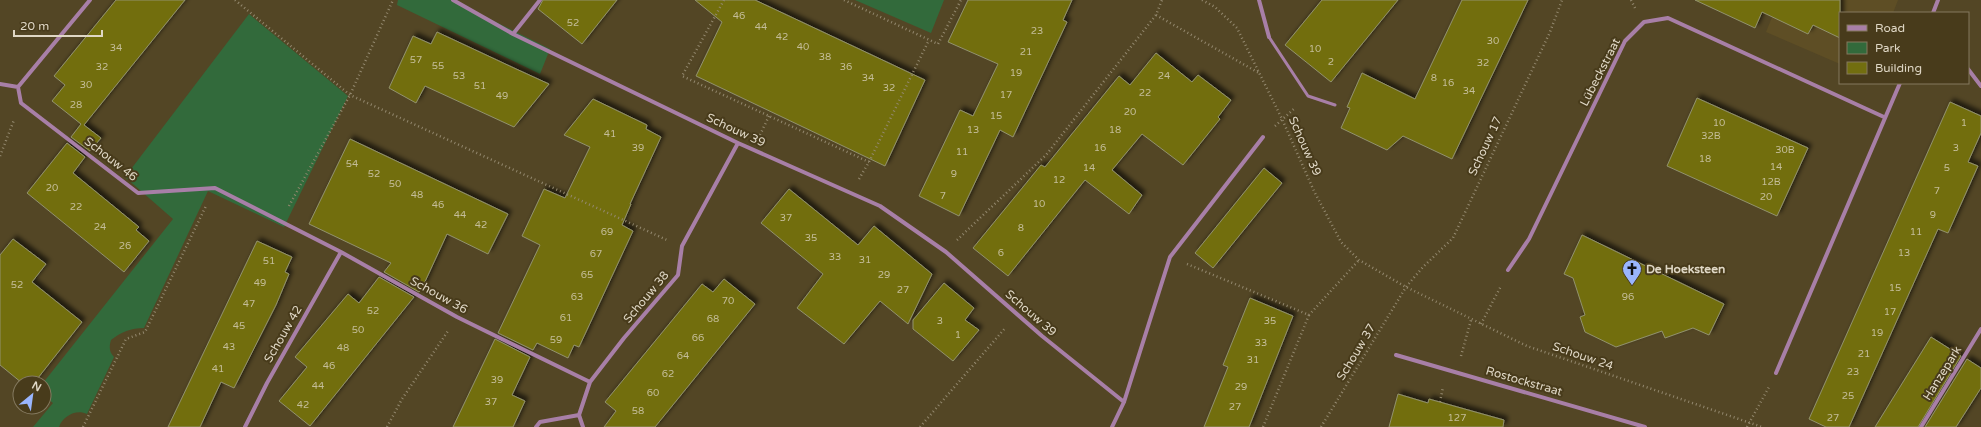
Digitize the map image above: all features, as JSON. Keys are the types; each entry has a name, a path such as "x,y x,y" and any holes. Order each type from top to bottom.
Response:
{"street":[{"path":"18,87 90,0"},
{"name":"Schouw 39","path":"453,0 513,34 738,143 880,206 946,252 1017,314 1124,402"},
{"path":"513,34 540,0"},
{"path":"1259,0 1269,37"},
{"path":"1933,12 1938,0"},
{"name":"Lübeckstraat","path":"1508,270 1529,239 1625,41 1644,22 1668,18 1884,117"},
{"path":"1969,70 1981,86"},
{"path":"0,84 18,87"},
{"path":"1776,374 1884,117 1900,84"},
{"path":"18,87 21,103"},
{"name":"Schouw 46","path":"21,103 138,193 215,188 281,220"},
{"path":"1112,427 1124,402 1170,257 1263,137"},
{"name":"Schouw 38","path":"580,415 590,382 624,338 678,275 682,246 738,143"},
{"name":"Schouw 36","path":"281,220 457,317 590,382"},
{"name":"Schouw 42","path":"245,427 267,383 341,252"},
{"name":"Hanzepark","path":"1921,427 1981,329"},
{"name":"Rostockstraat","path":"1396,355 1456,371 1645,427"},
{"path":"536,427 540,422 580,415 583,427"}],"lane":[{"path":"1269,37 1308,96 1335,105"}],"path":[{"path":"235,0 350,95 682,246"},
{"path":"281,220 350,95 393,0"},
{"path":"724,0 682,76 869,162"},
{"path":"844,0 938,44 961,0"},
{"path":"946,252 1046,155 1156,14 1162,0"},
{"name":"Schouw 39","path":"1202,0 1215,7 1237,28 1282,119 1314,191 1341,242 1359,260 1406,286"},
{"name":"Schouw 17","path":"1406,286 1423,266 1453,238 1550,32 1562,0"},
{"path":"1156,14 1260,74"},
{"path":"850,193 869,162 929,40"},
{"path":"1263,137 1308,96"},
{"path":"0,156 21,103"},
{"path":"83,427 126,339 145,332 215,188"},
{"path":"1170,257 1309,315"},
{"path":"1263,427 1309,315 1359,260"},
{"path":"1481,324 1508,270"},
{"name":"Schouw 24","path":"1406,286 1471,320 1527,346 1762,427"},
{"name":"Schouw 37","path":"1322,427 1406,286"},
{"path":"920,427 1017,314"},
{"path":"387,427 402,399 457,317"},
{"path":"1456,371 1471,320"},
{"path":"1747,427 1776,374"}],"shaded area":[{"path":"1779,0 1898,0 1893,12 1839,12 1839,64 1766,32"}],"green space":[{"path":"398,0 452,0 550,49 540,74 397,5"},
{"path":"855,0 944,0 931,33"},
{"path":"249,14 348,96 284,227 208,191 144,328 126,331 111,340 110,349 114,357 87,414 79,412 70,414 59,427 33,427 43,415 52,415 52,375 49,375 173,219 125,177"}],"building":[{"path":"116,0 185,0 84,125 101,138 90,151 71,137 81,124 52,101 65,85 54,76"},
{"path":"543,0 617,0 582,44 538,9"},
{"path":"695,0 755,0 925,80 885,166 696,76 722,22"},
{"path":"968,0 1072,0 1063,20 1067,22 1013,137 1000,130 959,216 919,196 960,110 973,116 998,64 948,42"},
{"path":"1322,0 1398,0 1331,82 1285,45"},
{"path":"1462,0 1528,0 1452,159 1403,136 1387,150 1341,128 1350,108 1347,107 1362,73 1415,99"},
{"path":"1695,0 1840,0 1839,38 1813,25 1808,34 1762,12 1755,28"},
{"path":"437,32 549,84 514,127 425,86 416,103 389,88 413,36 431,44"},
{"path":"1156,53 1192,82 1198,75 1231,100 1218,117 1220,119 1183,165 1142,134 1112,170 1142,195 1129,214 1085,180 1008,276 973,248 1041,165 1045,167 1119,76 1130,85"},
{"path":"1697,98 1808,148 1777,216 1667,166"},
{"path":"593,99 647,125 646,129 661,137 622,225 633,231 579,347 574,345 568,358 537,343 533,350 498,333 540,245 522,236 544,189 565,198 590,147 564,135"},
{"path":"1950,102 1981,116 1981,133 1968,162 1978,166 1948,233 1938,229 1849,427 1826,427 1809,419"},
{"path":"350,139 508,214 488,254 447,234 419,292 384,272 391,263 309,224"},
{"path":"67,143 85,157 73,173 139,227 136,230 149,241 124,272 27,193"},
{"path":"1264,168 1282,183 1213,268 1195,253"},
{"path":"789,189 858,245 874,226 932,274 908,324 880,301 844,344 797,308 823,274 761,223"},
{"name":"De Hoeksteen","path":"1582,235 1724,304 1709,335 1693,328 1665,338 1662,331 1616,347 1585,332 1580,317 1585,315 1573,278 1564,274"},
{"path":"13,239 46,264 32,282 82,322 40,375 12,375 0,365 0,255"},
{"path":"257,241 292,257 285,272 289,274 276,305 234,388 221,382 200,427 168,427"},
{"path":"379,277 414,297 310,426 279,401 307,367 295,357 348,294 359,303"},
{"path":"724,279 755,304 655,427 604,427 616,411 605,402 702,284 713,292"},
{"path":"944,283 974,308 965,320 979,330 953,361 913,329 913,320"},
{"path":"1250,298 1293,316 1249,427 1204,427 1228,367 1223,365"},
{"path":"1931,337 1961,356 1918,427 1875,427"},
{"path":"495,339 530,357 512,395 525,401 513,427 453,427"},
{"path":"1967,359 1981,368 1981,388 1956,427 1925,427"},
{"path":"1398,394 1428,403 1429,399 1504,420 1503,427 1389,427"}],"place":[{"name":"De Hoeksteen","path":"1632,286"}]}
